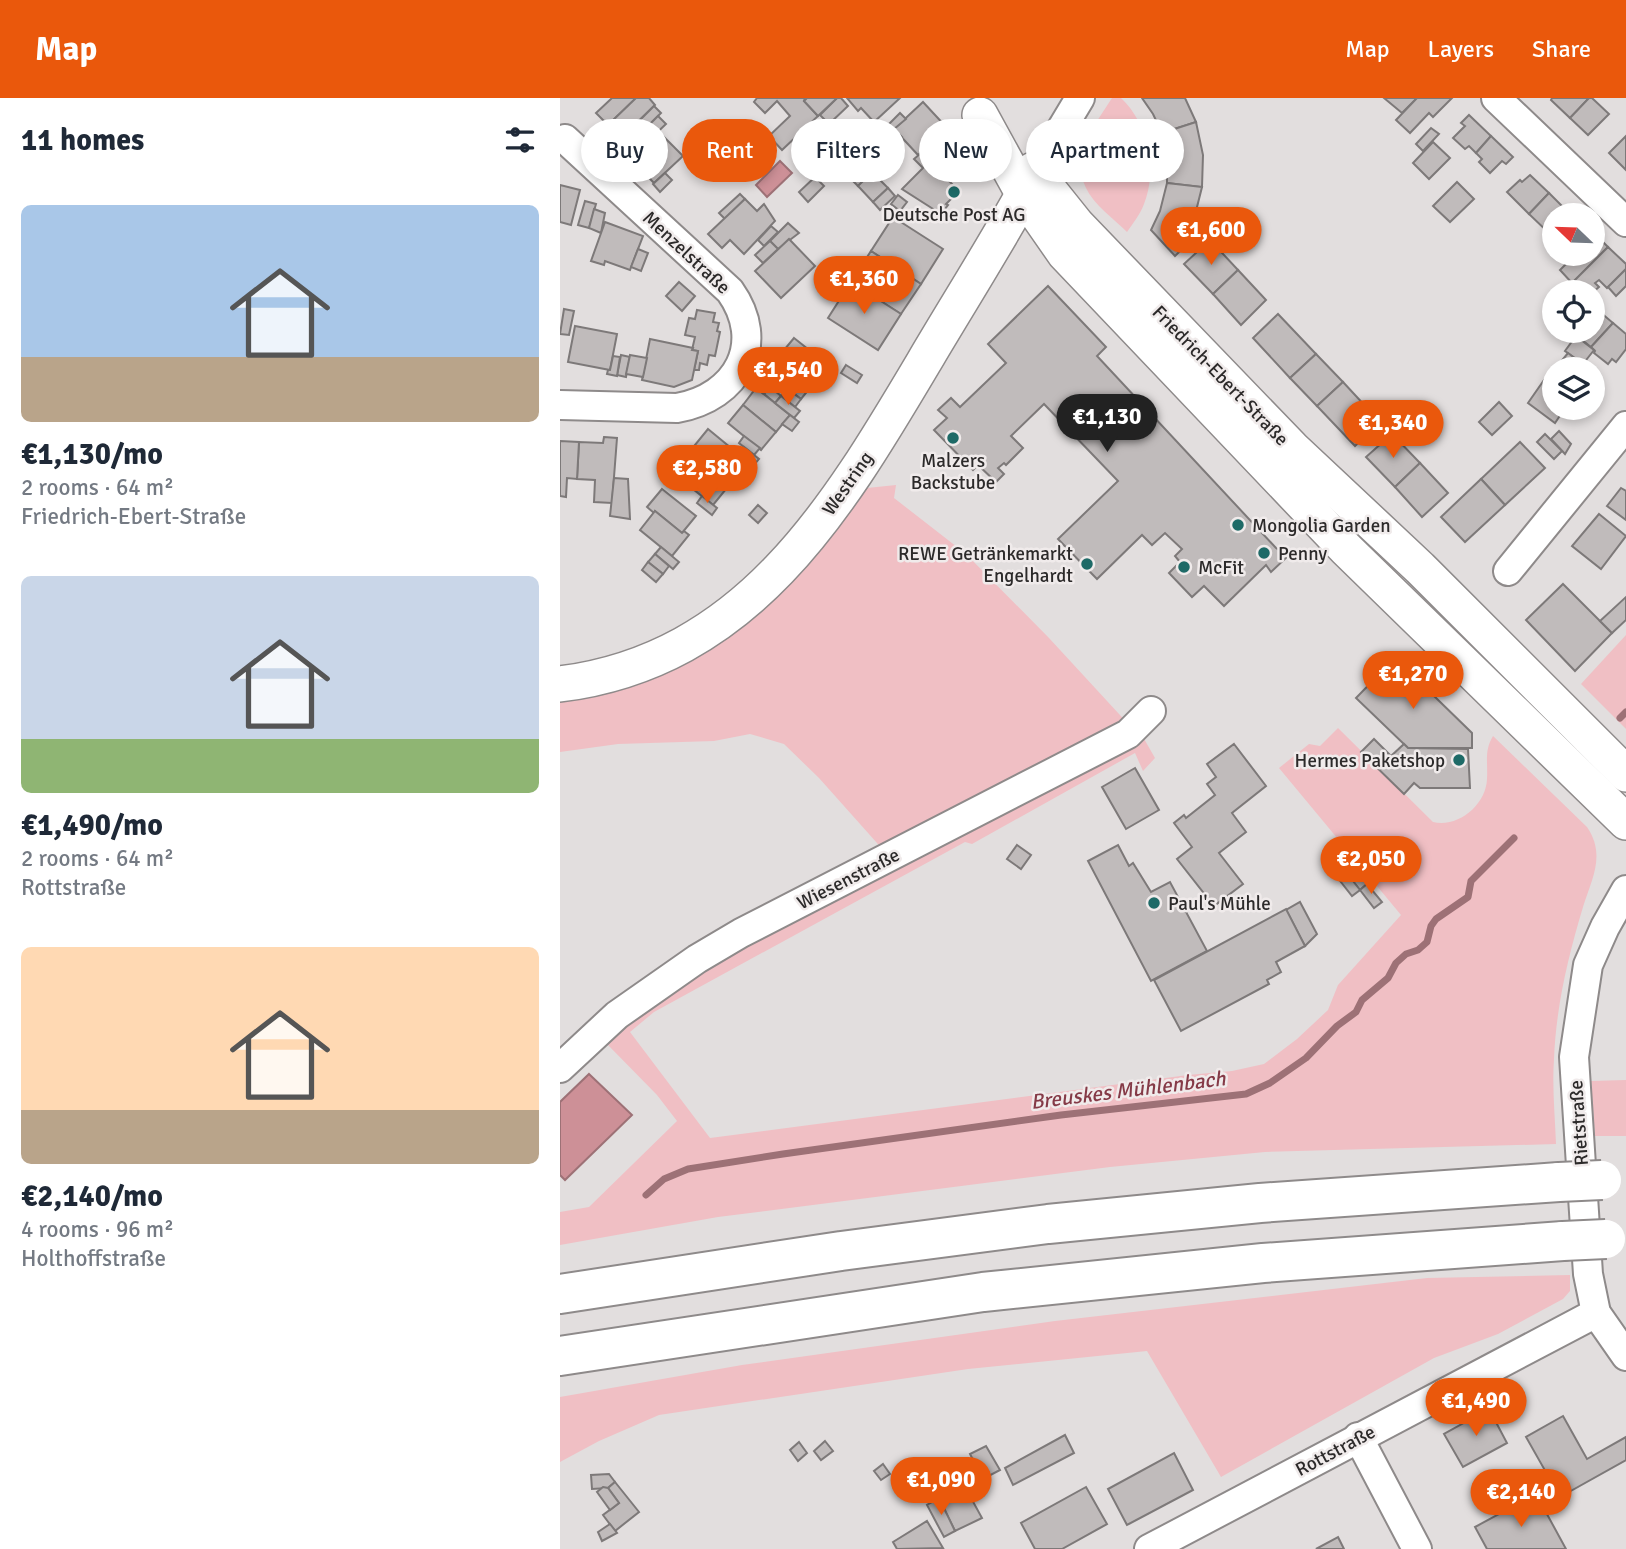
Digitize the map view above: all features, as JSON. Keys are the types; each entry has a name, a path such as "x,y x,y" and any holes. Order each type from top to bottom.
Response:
{"highway":[{"path":"560,1294 841,1251 1048,1224 1260,1203 1614,1180"},
{"path":"560,1356 983,1292 1263,1263 1616,1239"}],"main road":[{"path":"972,106 1030,184"},
{"name":"Westring","path":"560,684 606,676 644,665 673,650 742,605 779,572 829,512 870,451 1030,184"},
{"name":"Friedrich-Ebert-Straße","path":"1030,184 1085,234 1292,448 1420,568 1626,774"},
{"name":"Friedrich-Ebert-Straße","path":"1030,184 1065,254 1402,606 1626,822"}],"street":[{"path":"1030,184 1080,98"},
{"path":"1496,98 1626,222"},
{"name":"Menzelstraße","path":"560,405 690,406 707,399 732,380 746,353 748,334 744,314 730,290 565,139"},
{"path":"1508,571 1626,426"},
{"name":"Wiesenstraße","path":"560,1068 618,1015 696,959 1128,734 1151,711"},
{"name":"Rietstraße","path":"1626,890 1588,965 1574,1057 1588,1274 1596,1312 1626,1356"},
{"name":"Rottstraße","path":"1149,1549 1596,1312"},
{"path":"1358,1437 1417,1549"}],"shaded area":[{"path":"1112,98 1121,98 1137,119 1099,119"},
{"path":"780,161 791,174 767,197 756,185 759,182 777,182 777,164"},
{"path":"1084,182 1149,182 1144,204 1127,232 1105,212"},
{"path":"896,485 894,498 966,554 1131,727 885,852 819,778 784,744 750,734 714,741 618,744 560,752 560,696 738,627 775,598 809,564 867,488"},
{"path":"1626,635 1626,729 1581,684"},
{"path":"1338,728 1433,822 1442,823 1469,813 1482,798 1487,779 1487,752 1493,736 1587,827 1593,837 1596,867 1572,945 1557,1020 1553,1080 1556,1144 1265,1152 1110,1167 718,1217 560,1245 560,1212 589,1207 677,1121 657,1095 608,1045 603,1036 777,922 1143,737 1155,758 1143,771 1135,753 972,844 965,842 654,1012 630,1032 710,1138 1232,1071 1264,1064 1297,1039 1328,1010 1338,985 1401,915 1279,768 1309,744 1320,746"},
{"path":"589,1074 632,1115 565,1180 560,1175 560,1102"},
{"path":"1626,1080 1626,1136 1595,1136 1591,1081"},
{"path":"1570,1275 1570,1291 1563,1299 1498,1334 1434,1358 1221,1477 1147,1351 968,1369 659,1415 599,1441 560,1462 560,1397 742,1365 1055,1321 1427,1278"}],"building":[{"path":"612,98 636,98 614,119 602,119 596,113"},
{"path":"636,98 649,98 655,105 641,119 614,119"},
{"path":"757,98 805,98 804,101 818,116 815,119 791,119 791,142 782,150 777,145 777,128 790,116 777,101 765,113 754,102"},
{"path":"807,98 837,98 818,116 804,101"},
{"path":"837,98 841,98 848,106 834,119 824,119 820,115"},
{"path":"847,98 900,98 877,119 871,119 861,108 858,111"},
{"path":"1142,98 1185,98 1196,122 1184,126 1184,119 1155,119"},
{"path":"1384,98 1417,98 1402,113"},
{"path":"1417,98 1452,98 1433,117 1429,113 1410,133 1396,120"},
{"path":"1552,98 1589,98 1570,118"},
{"path":"1589,98 1609,114 1588,135 1570,118"},
{"path":"923,102 939,119 919,119 918,155 905,141 905,119"},
{"path":"654,106 661,113 655,119 641,119"},
{"path":"900,113 906,119 905,120 894,119"},
{"path":"1469,115 1491,136 1476,153 1469,146 1465,149 1453,138 1465,126 1461,123"},
{"path":"1196,122 1203,155 1202,187 1167,183 1184,182 1184,126"},
{"path":"1431,128 1439,134 1423,151 1416,144"},
{"path":"1491,136 1513,157 1506,164 1502,161 1490,173 1479,162 1482,159 1476,153"},
{"path":"1626,136 1626,170 1609,153"},
{"path":"668,141 682,155 668,170"},
{"path":"1433,142 1450,158 1429,179 1413,163"},
{"path":"919,172 919,182 950,182 959,191 946,204 948,205 941,214 902,189"},
{"path":"1530,175 1549,193 1529,214 1507,192"},
{"path":"668,176 672,180 660,192 653,184 668,182"},
{"path":"810,182 820,182 824,186 808,202 799,192"},
{"path":"862,182 882,182 888,188 873,202 858,186"},
{"path":"1457,182 1474,199 1450,222 1433,206"},
{"path":"1167,183 1202,187 1193,223 1201,231 1175,256 1151,230 1160,211"},
{"path":"560,185 580,190 571,225 560,222"},
{"path":"888,188 895,196 880,210 873,202"},
{"path":"1549,193 1559,203 1542,203 1542,226 1529,214"},
{"path":"740,194 745,199 725,219 719,213"},
{"path":"898,195 907,202 900,211 891,204"},
{"path":"745,199 757,211 764,204 775,221 744,254 730,240 722,248 708,234"},
{"path":"585,201 596,204 589,228 578,225"},
{"path":"594,209 605,213 601,233 589,228"},
{"path":"893,217 943,249 921,284 871,251"},
{"path":"605,222 643,236 630,270 605,261 604,265 591,261"},
{"path":"788,223 799,233 778,249 770,241"},
{"path":"771,226 778,232 764,246 758,240"},
{"path":"789,239 815,266 781,298 755,271"},
{"path":"1210,240 1238,270 1213,294 1184,264"},
{"path":"770,241 778,249 763,263 755,255"},
{"path":"1608,247 1626,264 1626,269 1607,288 1605,280 1575,280 1589,266 1605,266 1605,250"},
{"path":"638,249 648,253 641,271 631,267"},
{"path":"871,251 921,284 901,314 851,282"},
{"path":"1564,266 1589,266 1575,280 1569,280 1560,270"},
{"path":"1626,269 1626,286 1616,296 1608,287"},
{"path":"1238,270 1266,300 1241,325 1213,294"},
{"path":"679,282 695,296 682,311 666,296"},
{"path":"851,282 901,314 878,350 828,318"},
{"path":"1048,286 1106,347 1097,356 1276,548 1281,548 1288,556 1271,572 1266,565 1224,606 1204,586 1192,597 1169,573 1180,562 1175,556 1182,549 1165,533 1152,545 1142,535 1097,579 1058,539 1118,481 1044,404 1011,436 1023,448 1006,465 1004,463 998,468 1004,474 996,482 978,465 973,470 934,430 947,418 938,410 951,398 960,407 1006,363 988,344"},
{"path":"564,309 574,311 569,335 560,334"},
{"path":"697,310 715,313 713,322 719,323 717,331 720,332 715,356 709,355 707,365 700,363 699,370 694,370 698,351 692,350 695,337 685,335 689,318 695,319"},
{"path":"1278,314 1316,354 1290,378 1253,338"},
{"path":"1605,316 1613,323 1605,332"},
{"path":"1613,323 1626,334 1626,349 1616,362 1612,359 1608,364 1605,357 1599,357 1591,347 1595,343 1605,343 1605,332"},
{"path":"575,326 617,334 610,370 568,362"},
{"path":"794,338 828,365 814,383 779,356"},
{"path":"650,339 698,351 692,380 674,387 642,380"},
{"path":"1571,343 1585,343 1594,350 1588,357 1573,357 1565,351"},
{"path":"1316,354 1343,382 1317,406 1290,378"},
{"path":"621,355 630,357 626,377 617,375"},
{"path":"630,355 647,358 643,377 626,374"},
{"path":"613,356 620,357 617,376 607,374"},
{"path":"779,356 814,383 801,399 767,372"},
{"path":"846,365 862,375 857,383 841,373"},
{"path":"1343,382 1380,422 1355,446 1317,406"},
{"path":"1542,383 1542,413 1528,403"},
{"path":"770,387 781,396 775,403 764,394"},
{"path":"756,388 790,415 776,432 743,405"},
{"path":"787,389 801,399 795,407 781,396"},
{"path":"781,396 800,411 794,418 775,403"},
{"path":"1499,402 1512,416 1492,435 1479,422"},
{"path":"743,405 776,432 761,450 728,423"},
{"path":"790,415 799,422 792,431 782,424"},
{"path":"708,429 748,462 731,483 690,451"},
{"path":"1559,431 1571,444 1565,454 1551,439"},
{"path":"1392,434 1420,463 1395,487 1366,457"},
{"path":"1545,434 1562,451 1554,459 1537,442"},
{"path":"744,436 760,448 754,455 739,443"},
{"path":"604,437 617,438 612,503 594,502 595,480 577,479 579,442 603,443"},
{"path":"560,441 579,442 577,479 567,478 566,497 560,496"},
{"path":"1520,442 1545,468 1505,505 1481,479"},
{"path":"744,447 759,459 753,466 738,454"},
{"path":"690,451 731,483 713,505 673,473"},
{"path":"1420,463 1448,493 1422,517 1395,487"},
{"path":"614,478 628,479 630,519 610,516"},
{"path":"1481,479 1505,505 1465,542 1441,517"},
{"path":"1621,488 1626,491 1626,520 1607,506"},
{"path":"662,489 696,516 682,533 647,507"},
{"path":"702,496 717,508 712,515 697,503"},
{"path":"758,505 767,513 758,523 749,515"},
{"path":"655,511 682,533 684,531 689,535 672,556 640,530"},
{"path":"1599,514 1626,536 1601,569 1572,546"},
{"path":"661,547 679,562 673,569 655,554"},
{"path":"655,554 669,566 663,574 648,562"},
{"path":"648,562 663,574 656,582 642,570"},
{"path":"1563,584 1612,633 1575,671 1526,620"},
{"path":"1626,597 1626,620 1612,633 1600,621"},
{"path":"1395,658 1472,733 1472,748 1408,748 1356,698"},
{"path":"1374,739 1391,756 1404,744 1408,748 1468,749 1470,788 1420,788 1414,783 1404,794 1361,752"},
{"path":"1234,744 1266,786 1232,813 1246,832 1219,853 1243,884 1214,906 1177,859 1192,847 1174,823 1184,815 1186,818 1215,795 1207,784 1216,777 1207,764"},
{"path":"1135,768 1159,810 1126,829 1102,787"},
{"path":"1017,845 1031,855 1021,869 1007,859"},
{"path":"1118,845 1129,866 1133,863 1151,892 1170,882 1207,951 1151,981 1088,861"},
{"path":"1353,865 1367,884 1360,890 1345,871"},
{"path":"1345,871 1360,890 1352,896 1337,877"},
{"path":"1367,884 1382,902 1374,908 1360,890"},
{"path":"1300,902 1317,934 1305,946 1286,910"},
{"path":"1286,909 1305,946 1276,962 1281,972 1267,980 1269,984 1181,1031 1154,980"},
{"path":"1489,1409 1507,1443 1463,1467 1444,1434"},
{"path":"1563,1416 1587,1459 1626,1437 1626,1460 1560,1497 1526,1437"},
{"path":"1065,1435 1074,1453 1013,1485 1005,1468"},
{"path":"825,1441 833,1451 821,1460 814,1451"},
{"path":"799,1442 807,1453 798,1461 790,1450"},
{"path":"986,1446 1000,1470 983,1479 970,1454"},
{"path":"1174,1453 1193,1490 1127,1525 1108,1489"},
{"path":"883,1464 890,1474 881,1480 874,1471"},
{"path":"954,1467 982,1518 955,1531 938,1496 945,1492 936,1477"},
{"path":"609,1474 615,1482 608,1488 592,1489 591,1475"},
{"path":"615,1482 639,1512 615,1531 603,1515 619,1503 608,1488"},
{"path":"603,1487 608,1488 619,1503 610,1510 597,1492"},
{"path":"1086,1487 1107,1524 1062,1549 1035,1549 1021,1523"},
{"path":"1536,1494 1566,1549 1487,1549 1475,1527"},
{"path":"939,1498 955,1531 944,1537 927,1505"},
{"path":"927,1521 943,1548 897,1549 893,1542"},
{"path":"610,1524 617,1533 602,1541 598,1532"},
{"path":"1338,1537 1344,1549 1316,1549"}],"waterway":[{"name":"Breuskes Mühlenbach","path":"1620,718 1626,712"},
{"name":"Breuskes Mühlenbach","path":"646,1195 664,1179 688,1169 1061,1115 1246,1094 1270,1083 1306,1058 1337,1026 1356,1012 1362,1000 1388,978 1396,963 1427,942 1431,926 1436,919 1468,897 1471,881 1514,838"}],"place":[{"name":"Deutsche Post AG","path":"954,192"},
{"name":"Malzers Backstube","path":"953,438"},
{"name":"Mongolia Garden","path":"1238,525"},
{"name":"Penny","path":"1264,553"},
{"name":"REWE Getränkemarkt Engelhardt","path":"1087,564"},
{"name":"McFit","path":"1184,567"},
{"name":"Hermes Paketshop","path":"1459,760"},
{"name":"Paul's Mühle","path":"1154,903"}]}
